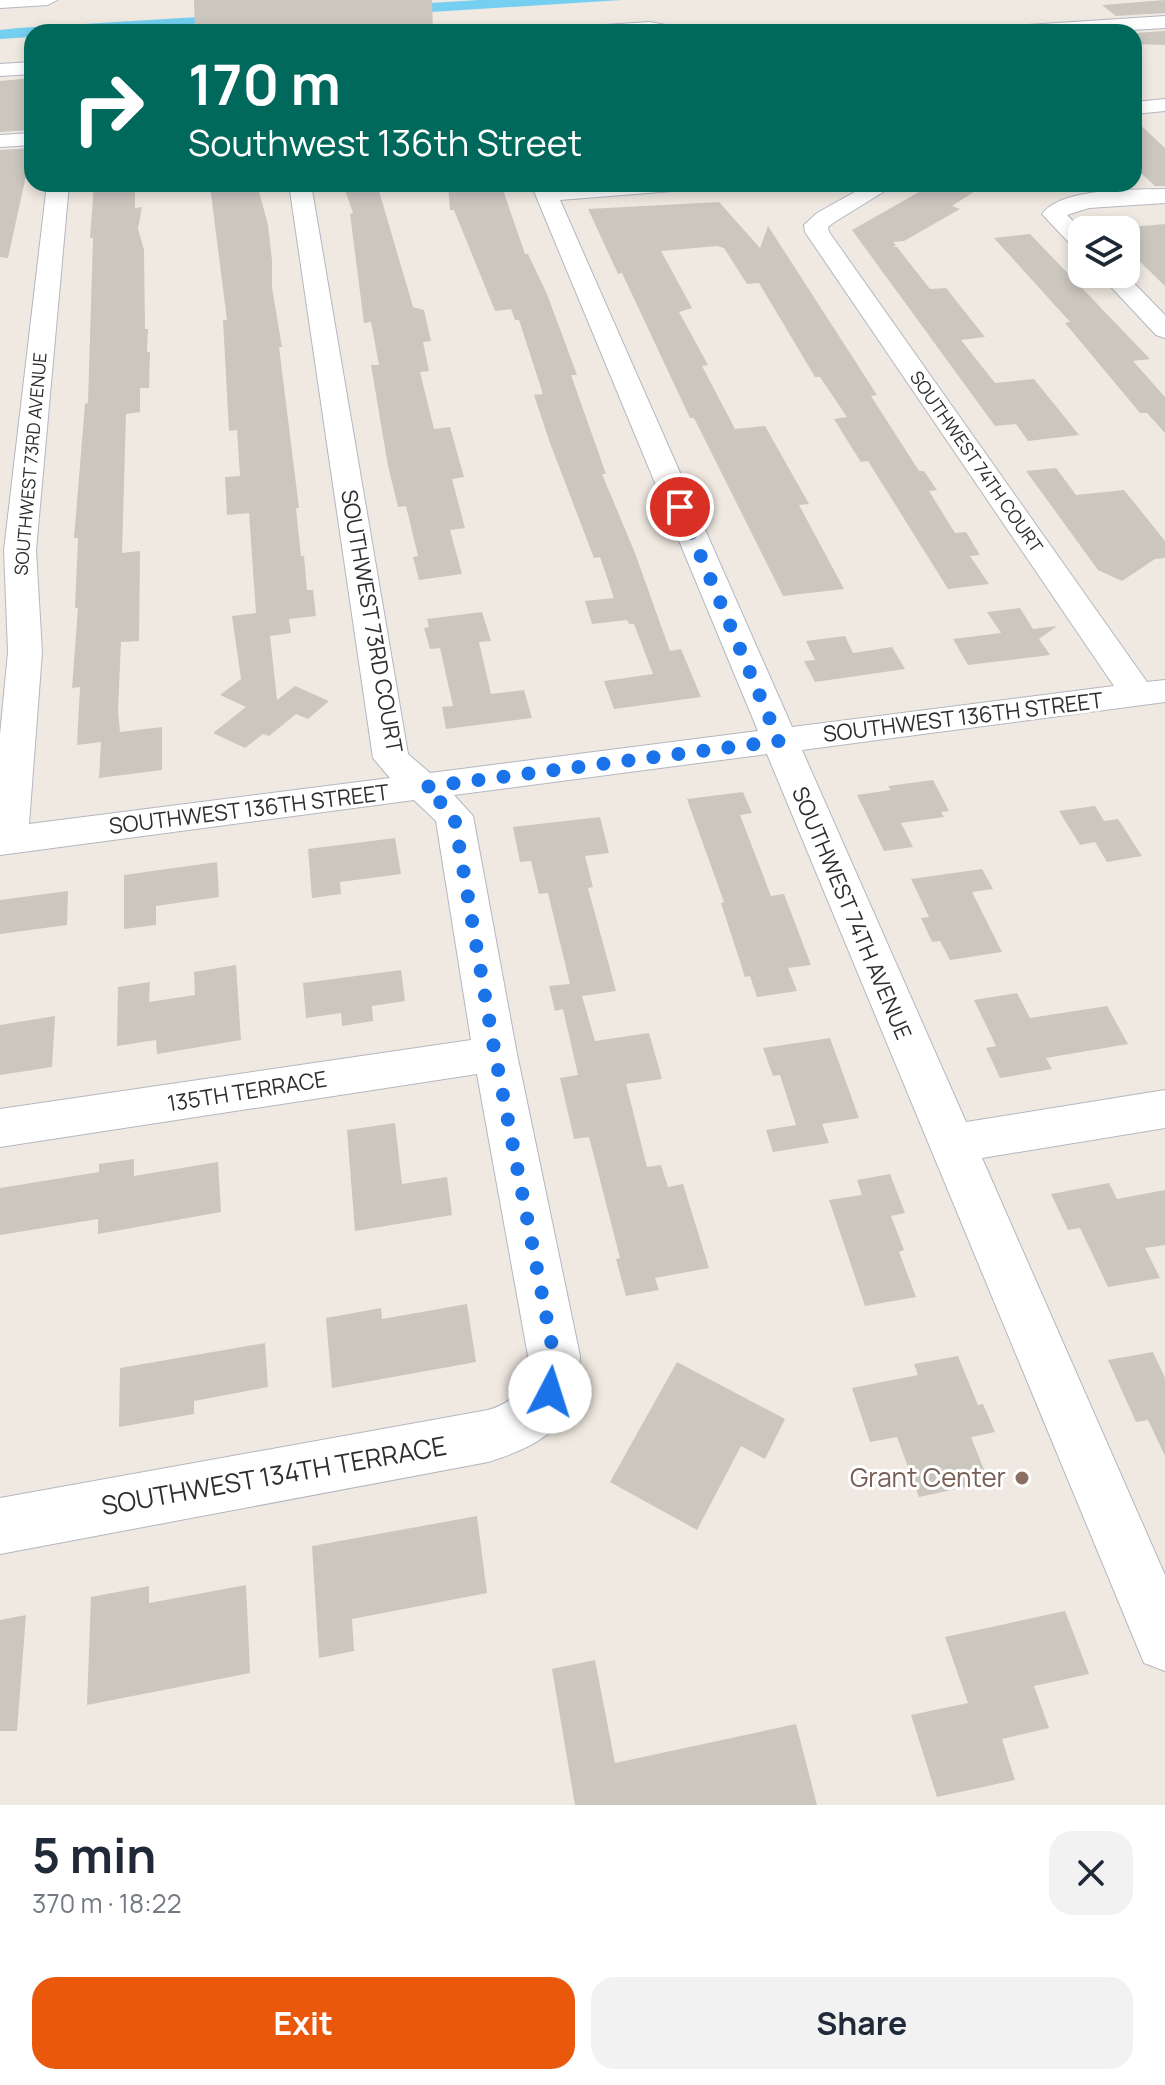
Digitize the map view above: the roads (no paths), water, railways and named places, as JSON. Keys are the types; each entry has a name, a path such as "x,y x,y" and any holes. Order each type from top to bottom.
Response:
{"street":[{"path":"0,3 48,0"},
{"path":"1134,24 1165,22"},
{"path":"0,70 24,68"},
{"path":"1142,107 1165,105"},
{"path":"0,141 24,140"},
{"name":"SOUTHWEST 73RD AVENUE","path":"4,841 25,652 11,601 20,550 57,192"},
{"name":"SOUTHWEST 73RD COURT","path":"301,192 391,758 454,816 495,1054 554,1356 550,1392 541,1409"},
{"name":"SOUTHWEST 74TH AVENUE","path":"545,192 950,1144 1148,1559 1165,1642"},
{"name":"SOUTHWEST 74TH COURT","path":"871,192 825,218 816,228 1152,693"},
{"path":"1068,229 1056,217 1056,210 1087,202 1165,196"},
{"path":"1131,288 1152,303 1165,330"},
{"path":"0,427 33,425"},
{"name":"SOUTHWEST 136TH STREET","path":"4,841 1152,693"},
{"name":"135TH TERRACE","path":"0,1128 495,1054"},
{"path":"950,1144 1165,1109"},
{"name":"SOUTHWEST 134TH TERRACE","path":"0,1526 478,1439 525,1422 541,1409"}],"water":[{"path":"479,0 622,0 244,24 84,24"},
{"path":"24,28 24,38 0,39 0,30"}],"place":[{"name":"Grant Center","path":"1022,1478"}]}
